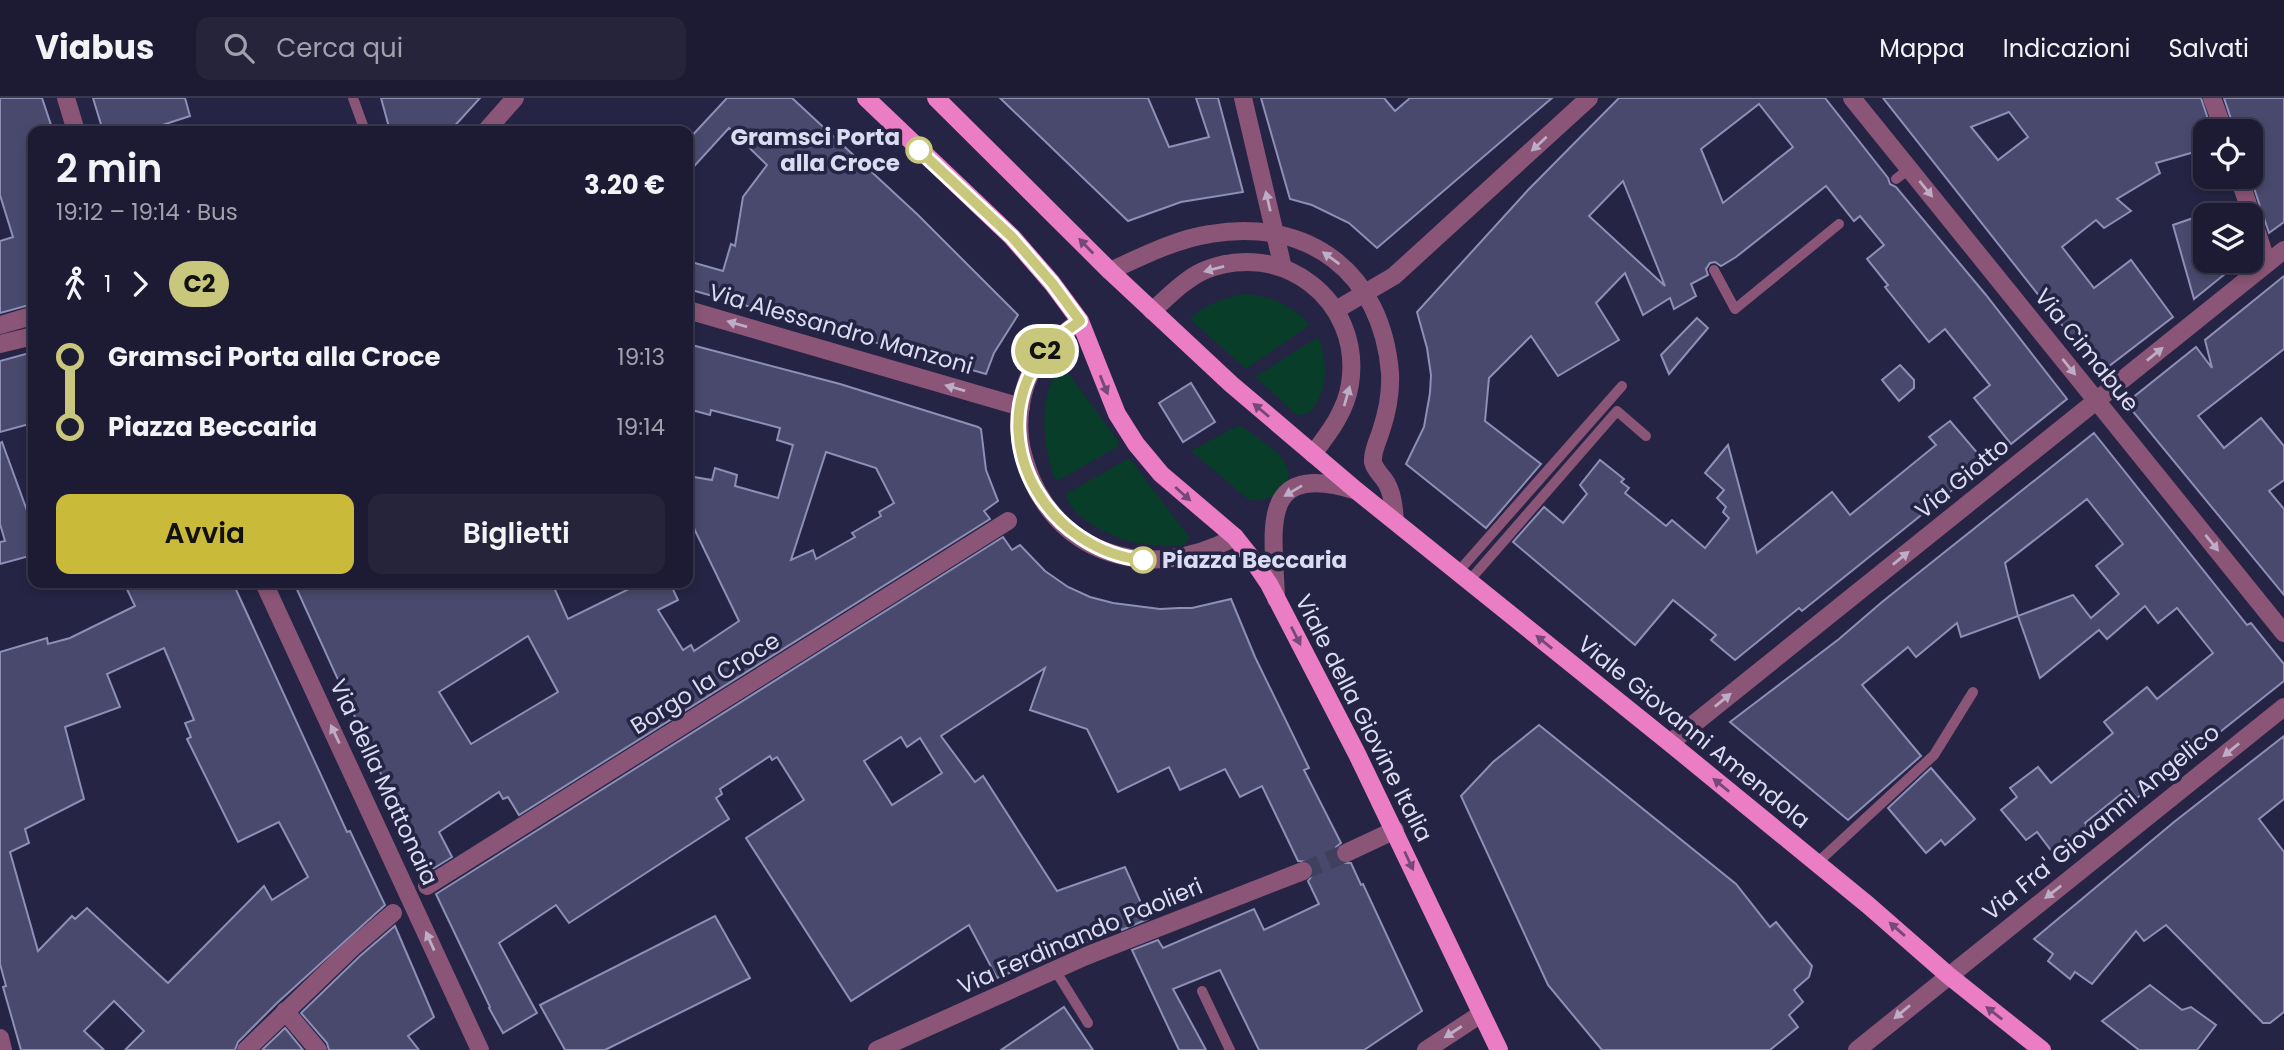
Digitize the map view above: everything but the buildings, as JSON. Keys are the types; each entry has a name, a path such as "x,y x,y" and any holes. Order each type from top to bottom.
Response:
{"main road":[{"name":"Viale della Giovine Italia","path":"866,98 1012,237 1052,283 1080,321 1116,414 1136,444 1161,474 1235,537 1250,556 1276,599 1395,830 1499,1050"},
{"name":"Viale Giovanni Amendola","path":"936,98 1110,271 1231,384 1357,491 1670,743 2042,1050"}],"street":[{"path":"66,98 74,126"},
{"path":"490,126 515,98"},
{"path":"1243,98 1283,268"},
{"path":"1336,310 1394,276 1589,98"},
{"name":"Via Cimabue","path":"1852,98 1903,174 2096,401 2284,633"},
{"path":"2212,98 2220,119"},
{"path":"2243,189 2267,263"},
{"path":"1110,271 1209,234 1251,230 1299,239 1318,249 1353,277 1366,293 1379,319 1385,342 1390,374 1389,396 1373,461 1391,493 1395,521"},
{"name":"Via Giotto","path":"1670,743 2284,250"},
{"path":"1152,311 1186,282 1211,268 1249,263 1283,268 1314,285 1336,310 1350,353 1350,384 1341,414 1313,454"},
{"name":"Via Alessandro Manzoni","path":"693,311 1021,407"},
{"path":"0,325 28,317"},
{"path":"1080,321 1057,337 1036,363 1023,392 1020,440 1032,482 1049,511 1079,537 1110,553 1144,560 1189,557 1235,537"},
{"path":"0,344 28,337"},
{"path":"1276,599 1274,516 1280,499 1296,488 1317,482 1357,491"},
{"name":"Borgo la Croce","path":"427,886 1008,521"},
{"name":"Via della Mattonaia","path":"266,588 480,1050"},
{"name":"Via Fra' Giovanni Angelico","path":"1857,1050 2284,707"},
{"path":"1346,853 1395,830"},
{"name":"Via Ferdinando Paolieri","path":"877,1050 1149,931 1303,871"},
{"path":"246,1050 393,913"},
{"path":"285,1011 318,1050"},
{"path":"1426,1050 1481,1014"},
{"path":"0,1038 3,1050"}],"lane":[{"path":"353,98 363,126"},
{"path":"1714,270 1735,309 1839,224"},
{"path":"1464,577 1622,386"},
{"path":"1464,577 1617,411 1646,436"},
{"path":"1817,863 1934,755 1973,692"},
{"path":"1055,971 1088,1023"},
{"path":"1202,991 1230,1050"}],"green space":[{"path":"1242,294 1262,296 1279,302 1295,311 1310,325 1246,369 1190,319 1214,303"},
{"path":"1318,337 1324,356 1323,387 1315,406 1308,414 1297,415 1255,377"},
{"path":"1063,366 1119,442 1117,447 1059,480 1055,479 1047,452 1044,421 1049,390 1054,377"},
{"path":"1237,426 1243,427 1273,450 1287,467 1287,484 1275,495 1249,500 1191,451"},
{"path":"1129,458 1190,538 1184,545 1150,545 1121,539 1081,517 1068,502 1066,494"}],"tunnel":[{"path":"1303,871 1346,853"}],"bus line":[{"name":"C2","path":"919,150 1012,237 1052,283 1080,321 1057,337 1044,352 1029,376 1023,392 1020,440 1026,467 1036,491 1060,523 1079,537 1110,553 1143,560"}],"place":[{"name":"Gramsci Porta alla Croce","path":"919,150"},
{"name":"Piazza Beccaria","path":"1143,560"}]}
